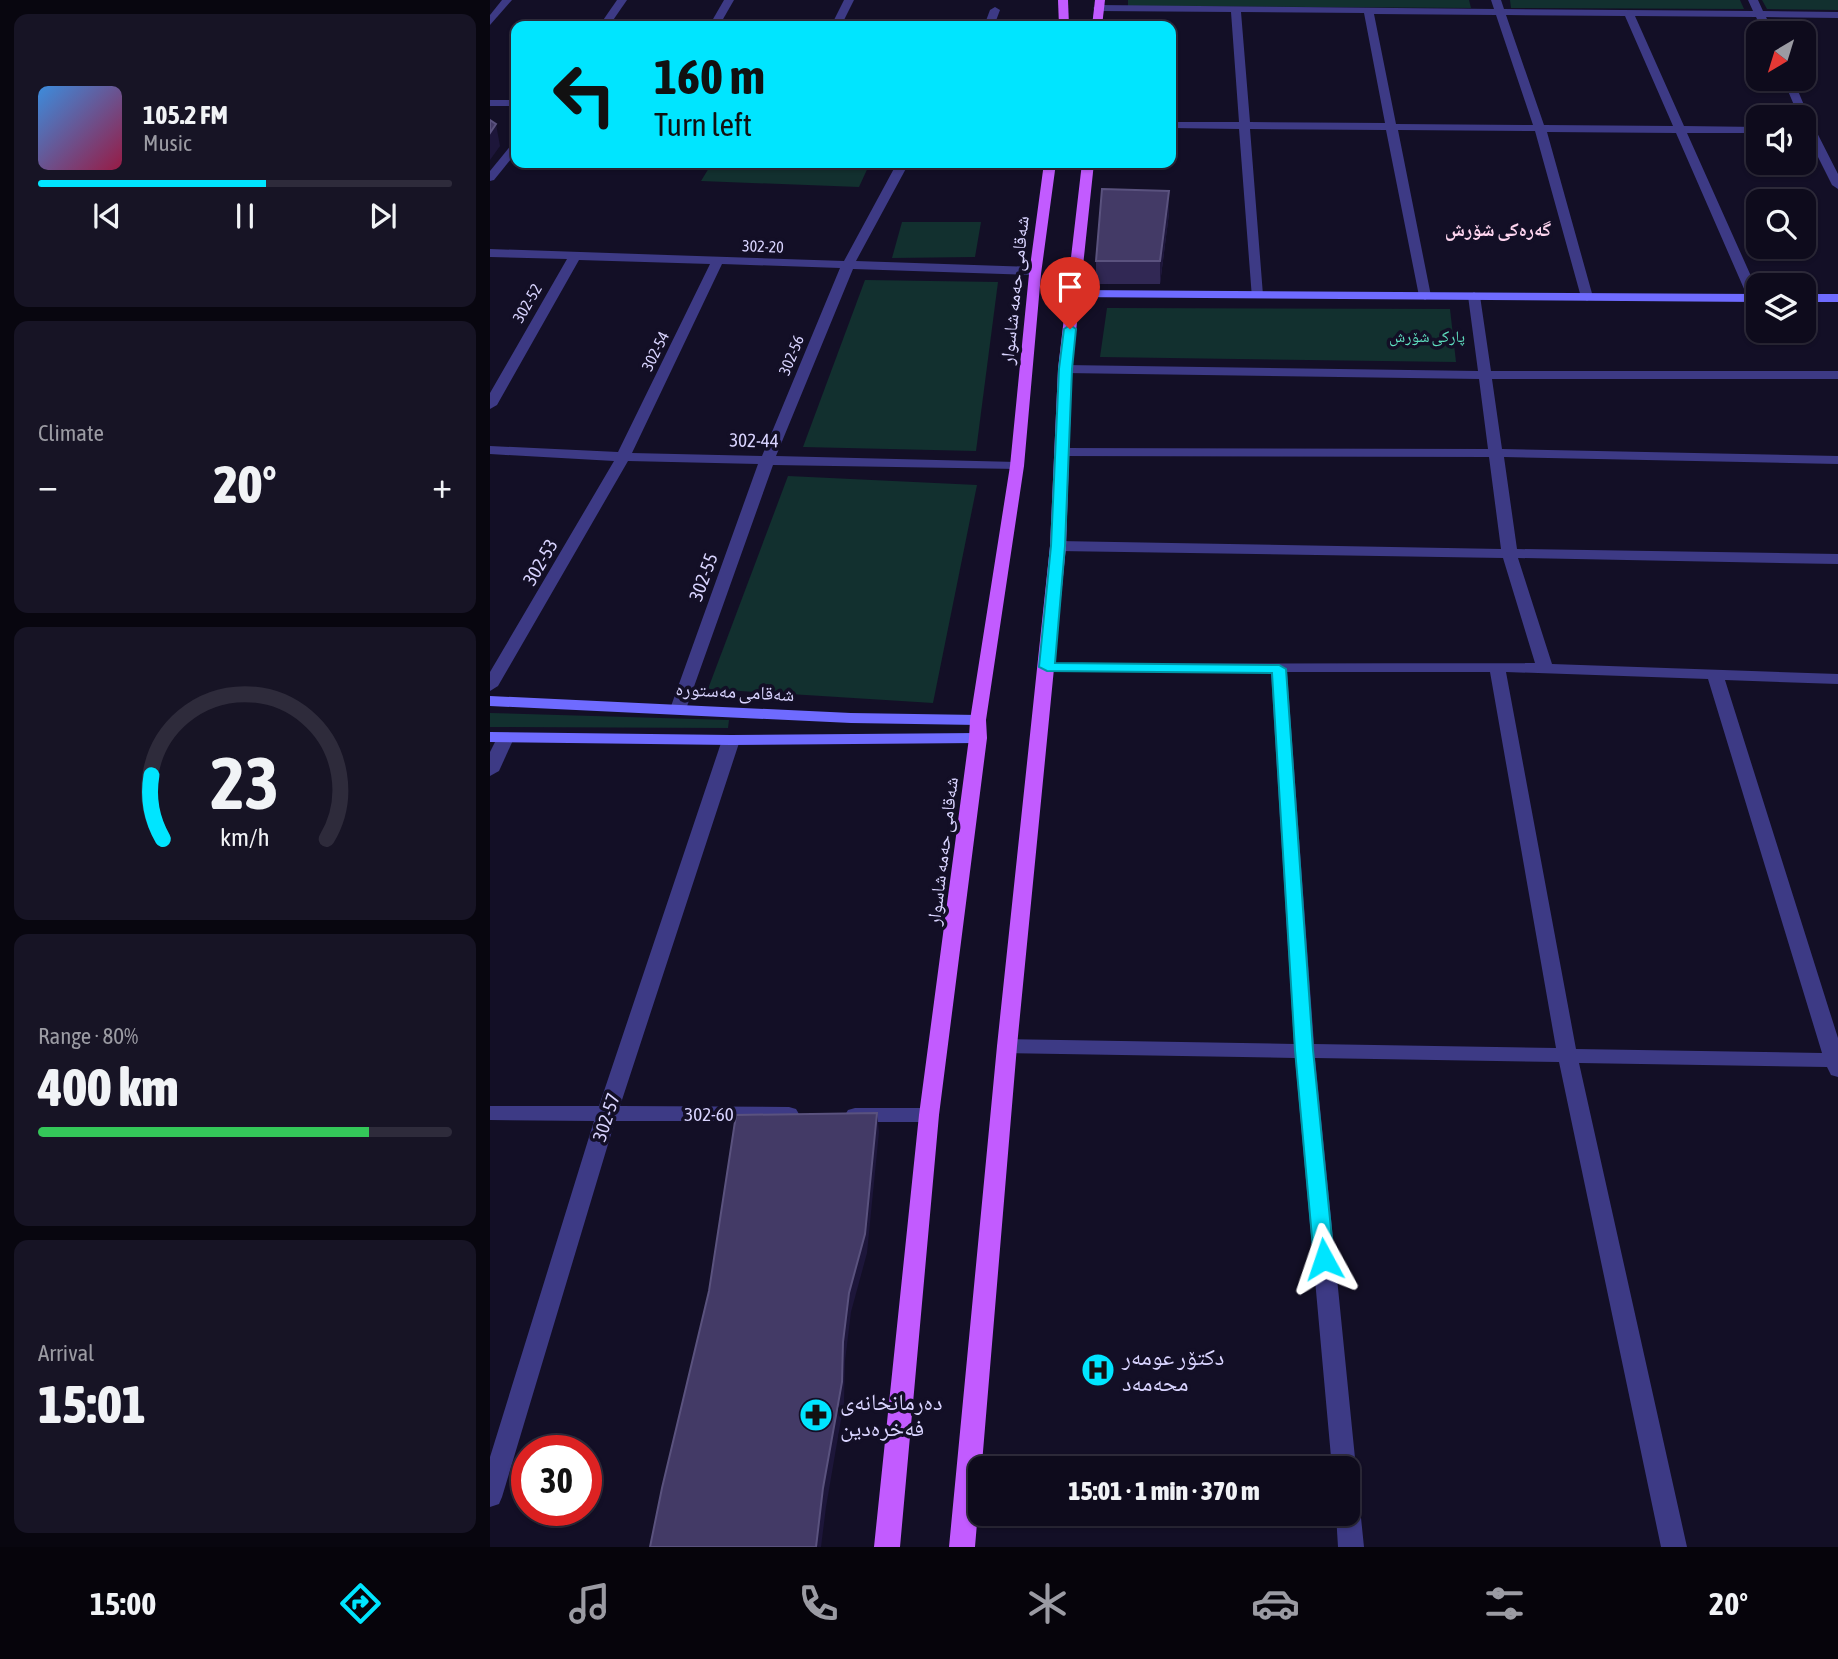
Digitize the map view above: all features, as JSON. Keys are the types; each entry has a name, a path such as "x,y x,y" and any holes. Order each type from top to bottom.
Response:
{"main road":[{"path":"1057,1 1064,21"},
{"name":"شەقامی حەمە شاسوار","path":"887,1547 929,1115 978,729 1017,466 1035,271 1049,168"},
{"path":"962,1547 1007,1046 1047,667 1058,546 1065,369 1087,168"},
{"path":"1074,294 1746,298"},
{"path":"1816,298 1838,298"},
{"name":"شەقامی مەستورە","path":"490,701 851,718 978,729"},
{"path":"844,740 851,718"},
{"path":"498,737 844,740 978,729"}],"street":[{"path":"490,22 508,0"},
{"path":"607,21 622,0"},
{"path":"717,21 729,0"},
{"path":"838,21 849,0"},
{"path":"1753,0 1764,21"},
{"path":"1099,4 1368,10 1498,5 1628,11 1838,15"},
{"path":"1498,5 1540,128 1587,297"},
{"path":"1237,9 1257,295"},
{"path":"991,21 995,10"},
{"path":"1368,10 1425,296"},
{"path":"1628,11 1746,273"},
{"path":"490,103 511,103"},
{"path":"1176,125 1746,130"},
{"path":"1816,144 1838,185"},
{"path":"490,178 511,152"},
{"name":"302-56","path":"767,460 848,265 900,168"},
{"name":"302-20","path":"490,253 1035,271"},
{"name":"302-52","path":"490,405 575,256"},
{"name":"302-54","path":"623,457 718,260"},
{"path":"1474,296 1510,556 1545,669"},
{"path":"1065,369 1484,375 1838,375"},
{"name":"302-44","path":"490,450 623,457 1017,466"},
{"path":"1061,452 1496,453 1838,460"},
{"name":"302-53","path":"490,686 623,457"},
{"name":"302-55","path":"678,709 767,460"},
{"path":"1058,546 1510,556 1838,559"},
{"path":"1047,667 1497,667 1838,678"},
{"path":"1497,667 1567,1054 1674,1547"},
{"path":"1279,669 1304,1050 1343,1456"},
{"path":"1007,1046 1567,1054 1837,1063 1715,674"},
{"path":"490,772 498,737"},
{"name":"302-57","path":"490,1497 607,1113 731,740"},
{"name":"302-60","path":"490,1113 811,1115"},
{"path":"838,1115 929,1115"},
{"path":"1349,1526 1351,1547"}],"green space":[{"path":"1128,0 1469,0 1471,8 1128,6"},
{"path":"1510,0 1740,0 1744,9 1511,8"},
{"path":"1762,0 1838,0 1838,10 1767,9"},
{"path":"709,168 868,168 859,187 701,181"},
{"path":"902,222 981,222 975,257 892,258"},
{"path":"865,280 998,282 976,451 803,447"},
{"name":"پارکی شۆرش","path":"1107,308 1450,309 1456,362 1100,357"},
{"path":"788,476 977,485 933,703 708,689"},
{"path":"490,713 729,720 728,728 490,727"}],"building":[{"path":"490,120 496,124 490,133"},
{"path":"1102,189 1169,191 1160,261 1096,261"},
{"path":"877,1113 865,1234 849,1293 843,1342 842,1382 823,1488 816,1547 650,1547 709,1291 736,1115"}],"place":[{"name":"دکتۆر عومەر محەمەد","path":"1098,1370"},
{"name":"دەرمانخانەی فەخرەدین","path":"816,1415"}],"district":[{"name":"گەرەکی شۆرش","path":"1498,229"}],"route":[{"path":"1070,329 1065,369 1058,546 1047,667 1279,669 1304,1050 1324,1259"}]}
